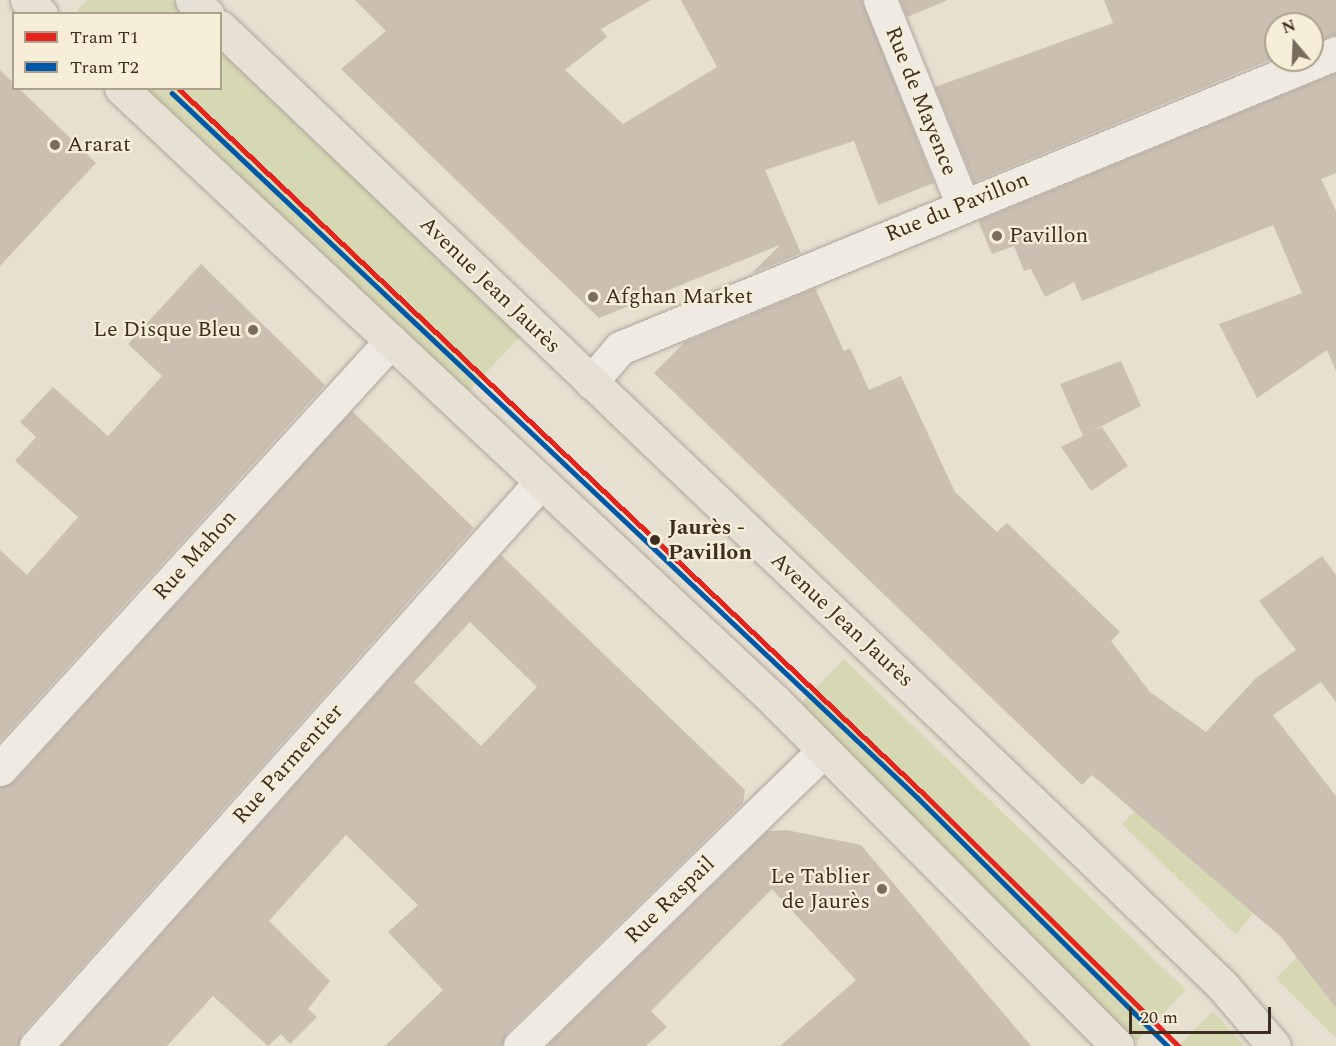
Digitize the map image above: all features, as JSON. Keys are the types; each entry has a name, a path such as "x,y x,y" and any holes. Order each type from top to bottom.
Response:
{"main road":[{"path":"27,0 39,12"},
{"path":"192,0 205,12"},
{"name":"Avenue Jean Jaurès","path":"222,29 1205,968 1274,1046"},
{"path":"123,90 774,700 821,753 1117,1046"}],"street":[{"name":"Rue de Mayence","path":"880,0 962,203"},
{"name":"Rue du Pavillon","path":"591,382 620,348 962,203 1336,53"},
{"name":"Rue Mahon","path":"0,769 391,341"},
{"name":"Rue Parmentier","path":"36,1046 541,482"},
{"name":"Rue Raspail","path":"520,1046 821,753"}],"green space":[{"path":"87,0 172,0 185,12 76,12"},
{"path":"222,48 521,336 466,394 145,90 222,90"},
{"path":"844,659 1186,990 1137,1041 794,710"},
{"path":"1135,811 1253,913 1236,935 1122,824"},
{"path":"1297,957 1336,1008 1336,1038 1276,978"},
{"path":"1213,1011 1244,1046 1179,1046"}],"building":[{"path":"355,0 651,0 601,29 607,37 565,70 623,124 717,67 681,0 862,0 934,183 878,205 854,141 765,170 801,253 752,273 780,245 599,318 341,69 386,31"},
{"path":"900,0 946,0 946,1 907,17"},
{"path":"1104,0 1336,0 1336,35 1324,39 1324,12 1264,12 1264,62 974,182 935,87 1113,23"},
{"path":"0,70 12,82 12,90 21,90 96,163 0,266"},
{"path":"1336,73 1336,173 1321,179 1336,211 1336,371 1327,350 1257,398 1219,324 1302,293 1273,225 1082,301 1074,282 1045,297 1031,269 1024,271 1014,246 992,254 978,221"},
{"path":"201,264 325,385 0,741 0,550 27,575 78,517 15,461 36,437 20,422 53,387 108,436 162,376 128,344"},
{"path":"815,288 844,351 850,348 869,390 901,376 955,492 997,532 1007,523 1120,632 1111,641 1150,692 1206,732 1256,678 1296,650 1259,601 1322,556 1336,575 1336,702 1321,682 1273,715 1336,796 1336,1008 1281,937 1092,775 1082,785 654,373 685,342"},
{"path":"1121,361 1141,406 1092,431 1102,427 1128,466 1091,491 1061,447 1083,436 1060,384"},
{"path":"352,411 474,528 22,1034 18,1046 0,1046 0,787 14,782"},
{"path":"501,555 745,790 743,803 507,1033 502,1046 385,1046 443,990 388,932 418,905 346,835 269,921 330,981 308,1009 317,1017 290,1044 281,1034 268,1046 213,996 167,1046 61,1046","holes":["470,622 537,687 481,746 414,682"]},
{"path":"786,830 861,845 1031,1046 780,1046 856,980 772,889 651,1011 667,1027 646,1046 547,1046 768,831"}],"tram line":[{"name":"T1","path":"180,90 923,793 1179,1046"},
{"name":"T2","path":"172,93 918,798 1168,1046"}],"place":[{"name":"Ararat","path":"55,145"},
{"name":"Pavillon","path":"997,236"},
{"name":"Afghan Market","path":"593,297"},
{"name":"Le Disque Bleu","path":"253,330"},
{"name":"Jaurès - Pavillon","path":"655,540"},
{"name":"Le Tablier de Jaurès","path":"882,889"}]}
